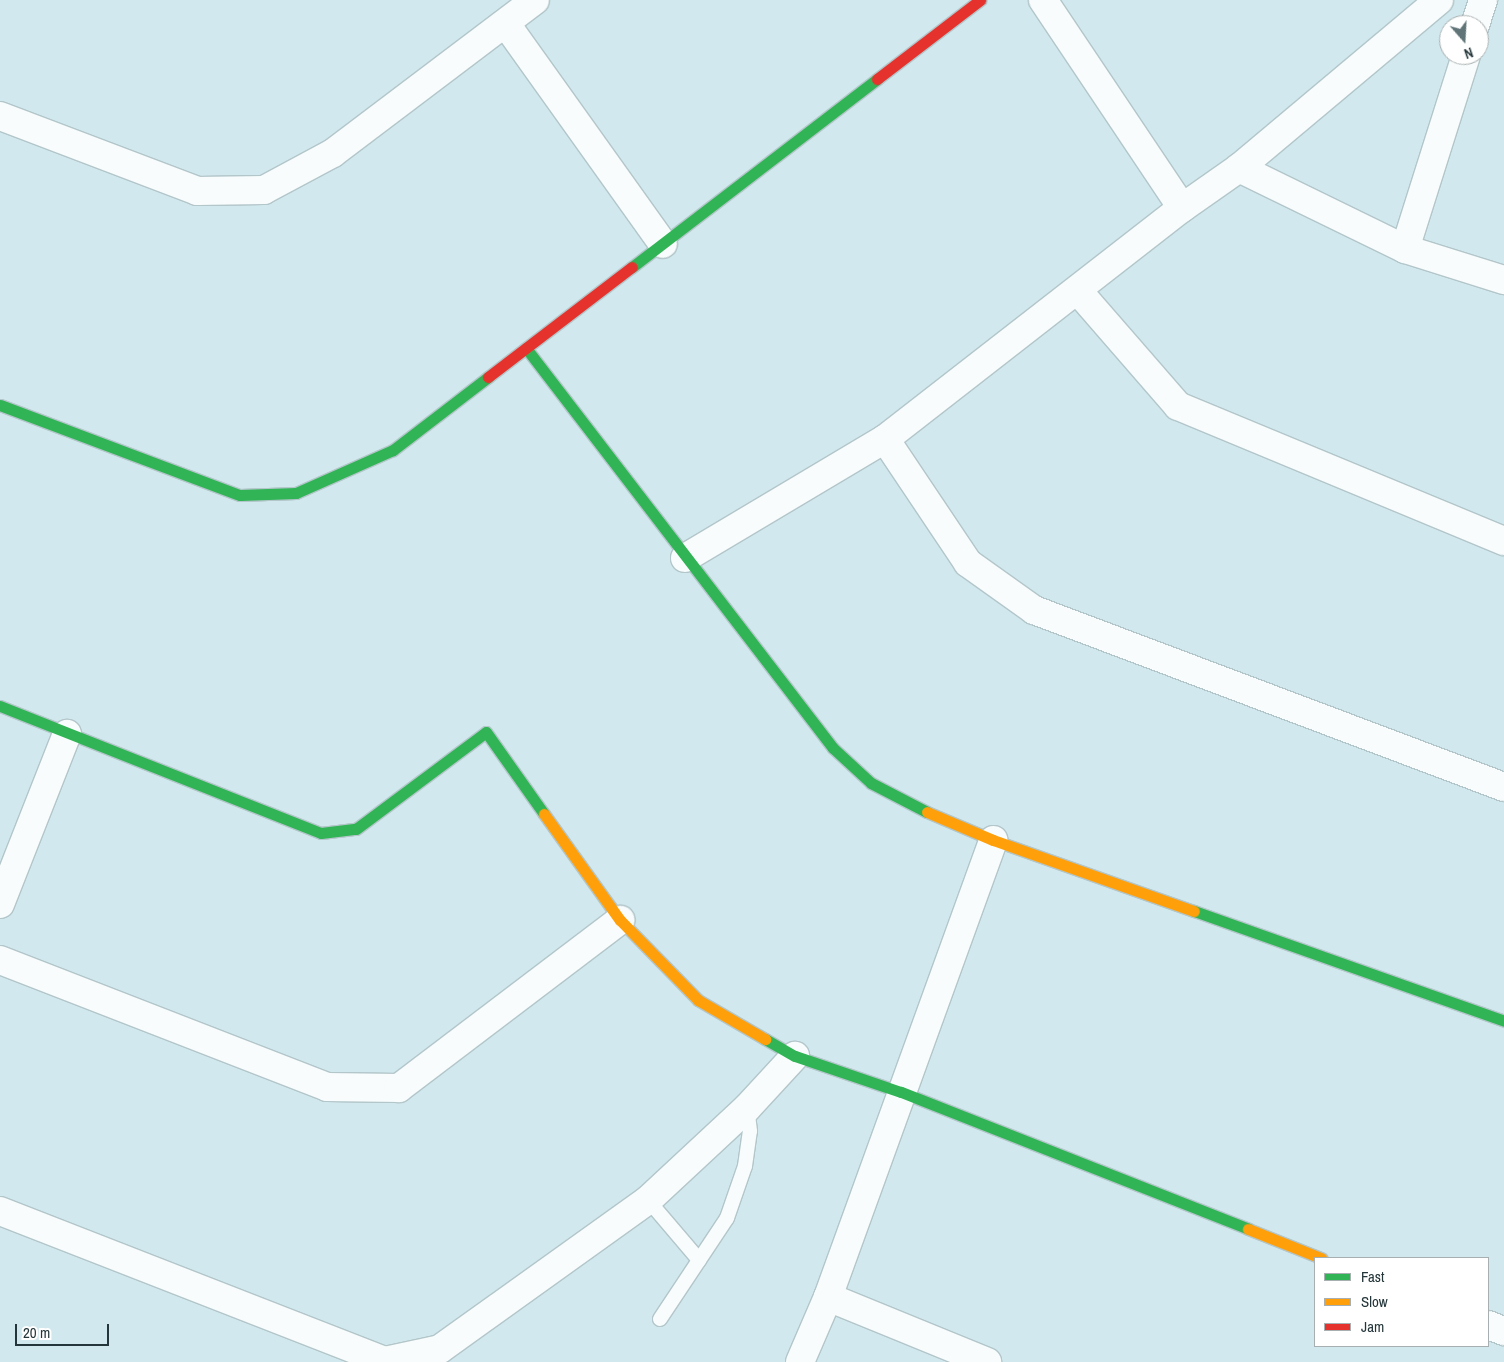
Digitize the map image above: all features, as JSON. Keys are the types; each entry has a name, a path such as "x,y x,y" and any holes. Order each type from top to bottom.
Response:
{"street":[{"path":"0,116 197,191 264,190 333,153 506,24 535,0"},
{"path":"0,405 240,494 296,493 393,450 980,0"},
{"path":"1043,0 1182,208"},
{"path":"685,558 885,440 1182,208 1239,168 1439,0"},
{"path":"1479,15 1483,0"},
{"path":"506,24 663,244"},
{"path":"1405,249 1463,65"},
{"path":"1239,168 1405,249 1504,280"},
{"path":"1078,291 1178,406 1504,541"},
{"path":"526,348 685,558 833,748 871,783 912,806 993,840 1504,1021"},
{"path":"885,440 968,563 1034,610 1504,787"},
{"path":"0,706 321,833 356,829 486,732 620,920 698,1000 795,1056 901,1092 1318,1257"},
{"path":"0,904 67,734"},
{"path":"800,1362 828,1297 993,840"},
{"path":"0,960 327,1087 399,1088 620,920"},
{"path":"0,1211 385,1361 440,1349 648,1200 747,1108 795,1056"},
{"path":"828,1297 987,1362"},
{"path":"1489,1324 1504,1331"}],"lane":[{"path":"660,1319 728,1218 745,1166 750,1131 747,1108"},
{"path":"648,1200 699,1260"}],"traffic: fast":[{"path":"632,267 877,79"},
{"path":"526,348 833,748 871,783 927,812"},
{"path":"0,405 240,495 296,493 393,450 488,377"},
{"path":"0,706 321,833 356,829 486,732 544,814"},
{"path":"1194,911 1504,1021"},
{"path":"765,1039 795,1056 901,1092 1248,1229"}],"traffic: slow":[{"path":"927,812 993,840 1194,911"},
{"path":"544,814 620,920 698,1000 765,1039"},
{"path":"1248,1229 1318,1257"}],"traffic: jam":[{"path":"877,79 980,0"},
{"path":"488,377 632,267"}]}
